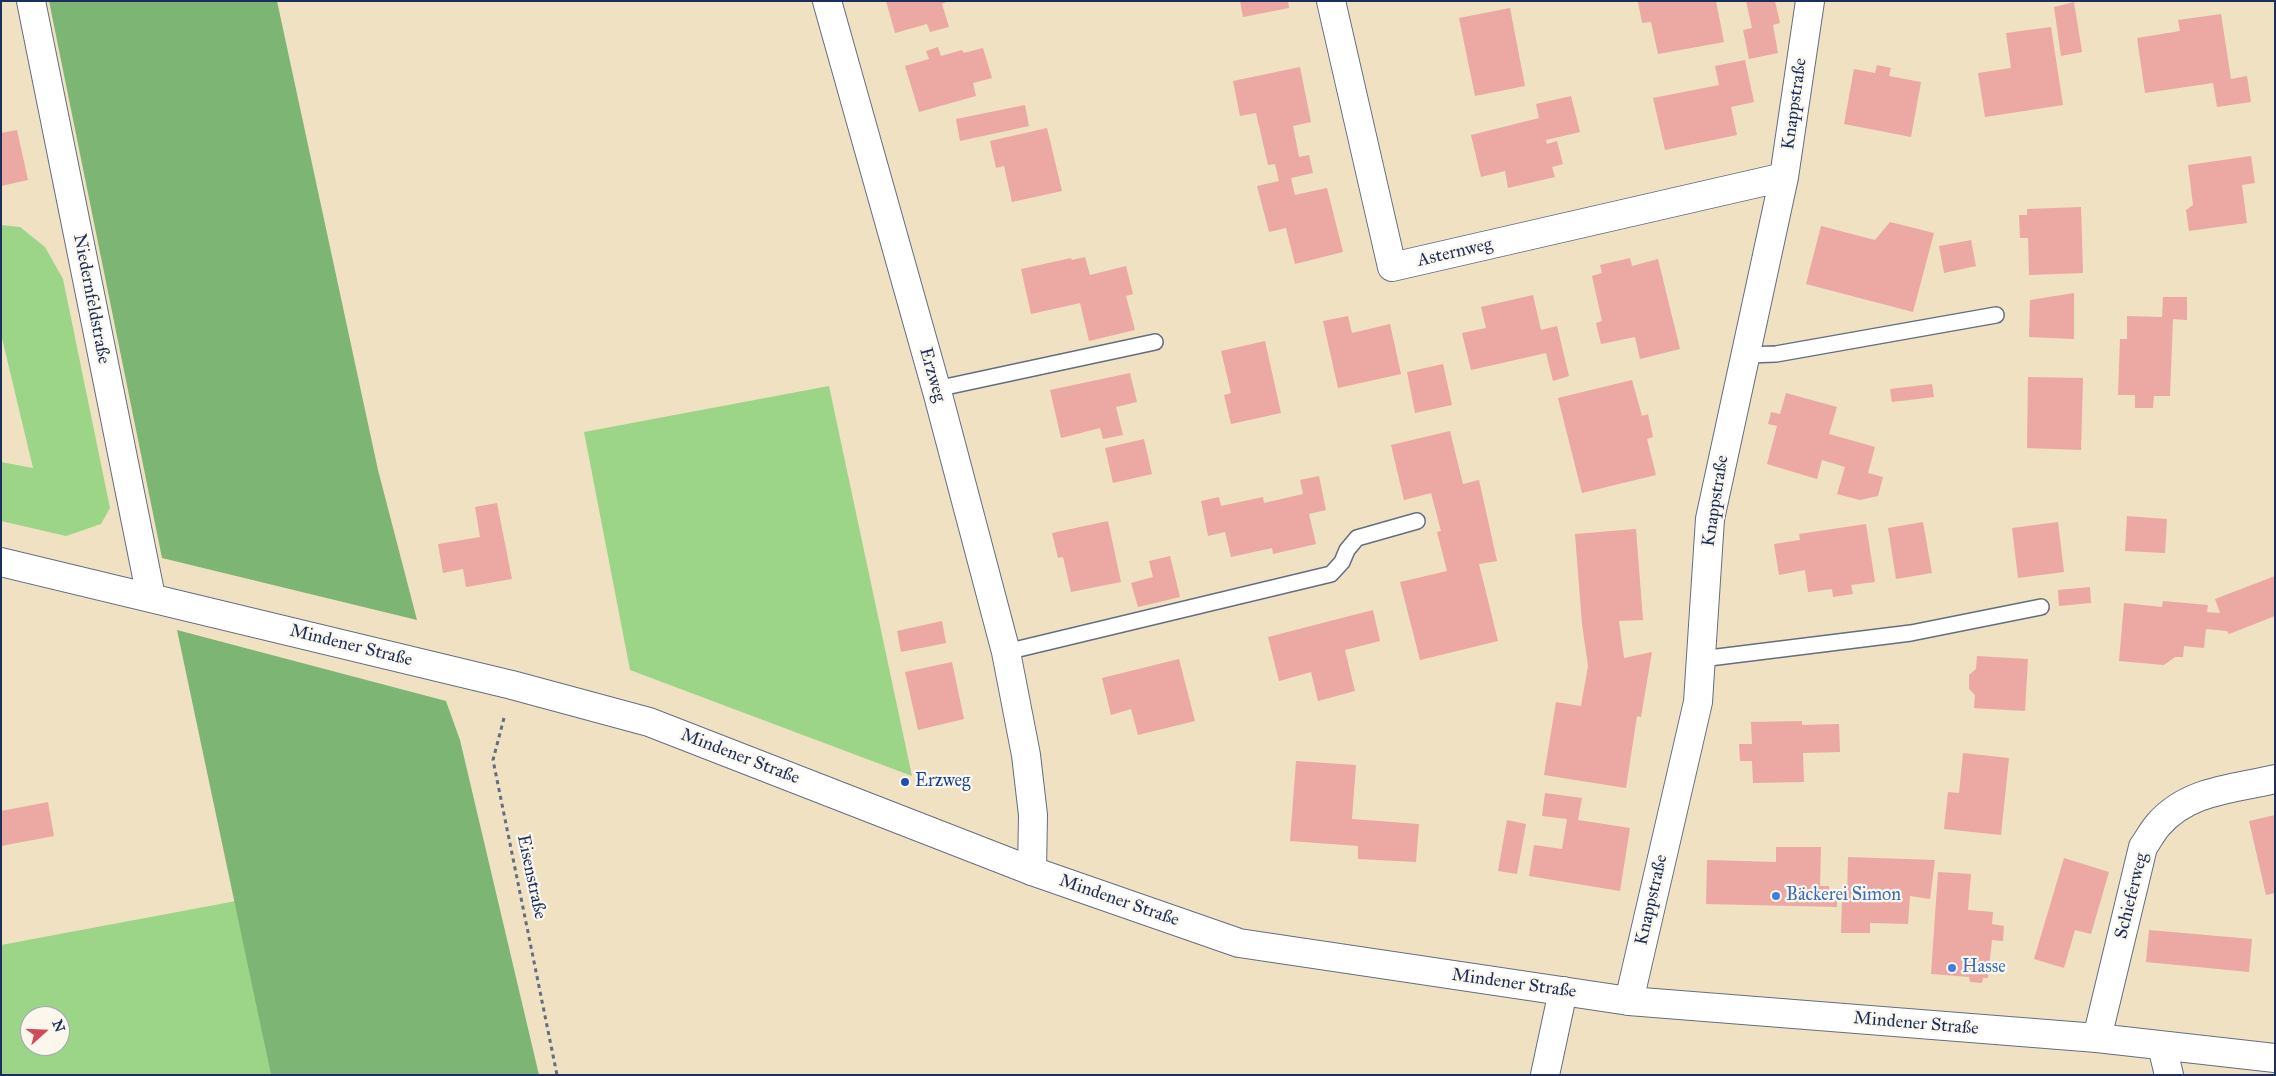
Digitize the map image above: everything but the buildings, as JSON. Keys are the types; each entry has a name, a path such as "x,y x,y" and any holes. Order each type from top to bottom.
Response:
{"street":[{"name":"Niedernfeldstraße","path":"31,1 151,597"},
{"name":"Erzweg","path":"827,1 936,389 1006,652 1028,772 1033,815 1032,871"},
{"name":"Asternweg","path":"1331,1 1392,267 1784,177"},
{"name":"Knappstraße","path":"1629,1001 1698,702 1710,520 1784,177 1810,1"},
{"name":"Mindener Straße","path":"1,562 512,685 649,722 1032,871 1239,943 1629,1001 2097,1038 2275,1058"},
{"name":"Schieferweg","path":"2097,1038 2143,848 2158,825 2174,810 2198,795 2275,779"},
{"path":"1545,1075 1563,991"},
{"path":"2162,1046 2169,1075"}],"lane":[{"path":"1745,355 1776,354 1996,315"},
{"path":"936,389 1154,342"},
{"path":"1006,652 1331,574 1342,562 1347,550 1357,538 1417,520"},
{"path":"1701,659 1911,633 2041,607"}],"path":[{"name":"Eisenstraße","path":"512,685 493,760 557,1075"}],"green space":[{"path":"49,1 277,1 378,470 417,620 162,558"},
{"path":"1,225 20,227 45,247 63,279 110,508 101,524 66,536 1,521 1,462 33,468 1,334"},
{"path":"829,386 912,776 630,670 584,432"},
{"path":"177,630 446,701 460,740 539,1075 271,1075"},
{"path":"236,901 271,1075 1,1075 1,945"}],"place":[{"name":"Erzweg","path":"905,782"},
{"name":"Bäckerei Simon","path":"1776,896"},
{"name":"Hasse","path":"1952,968"}]}
